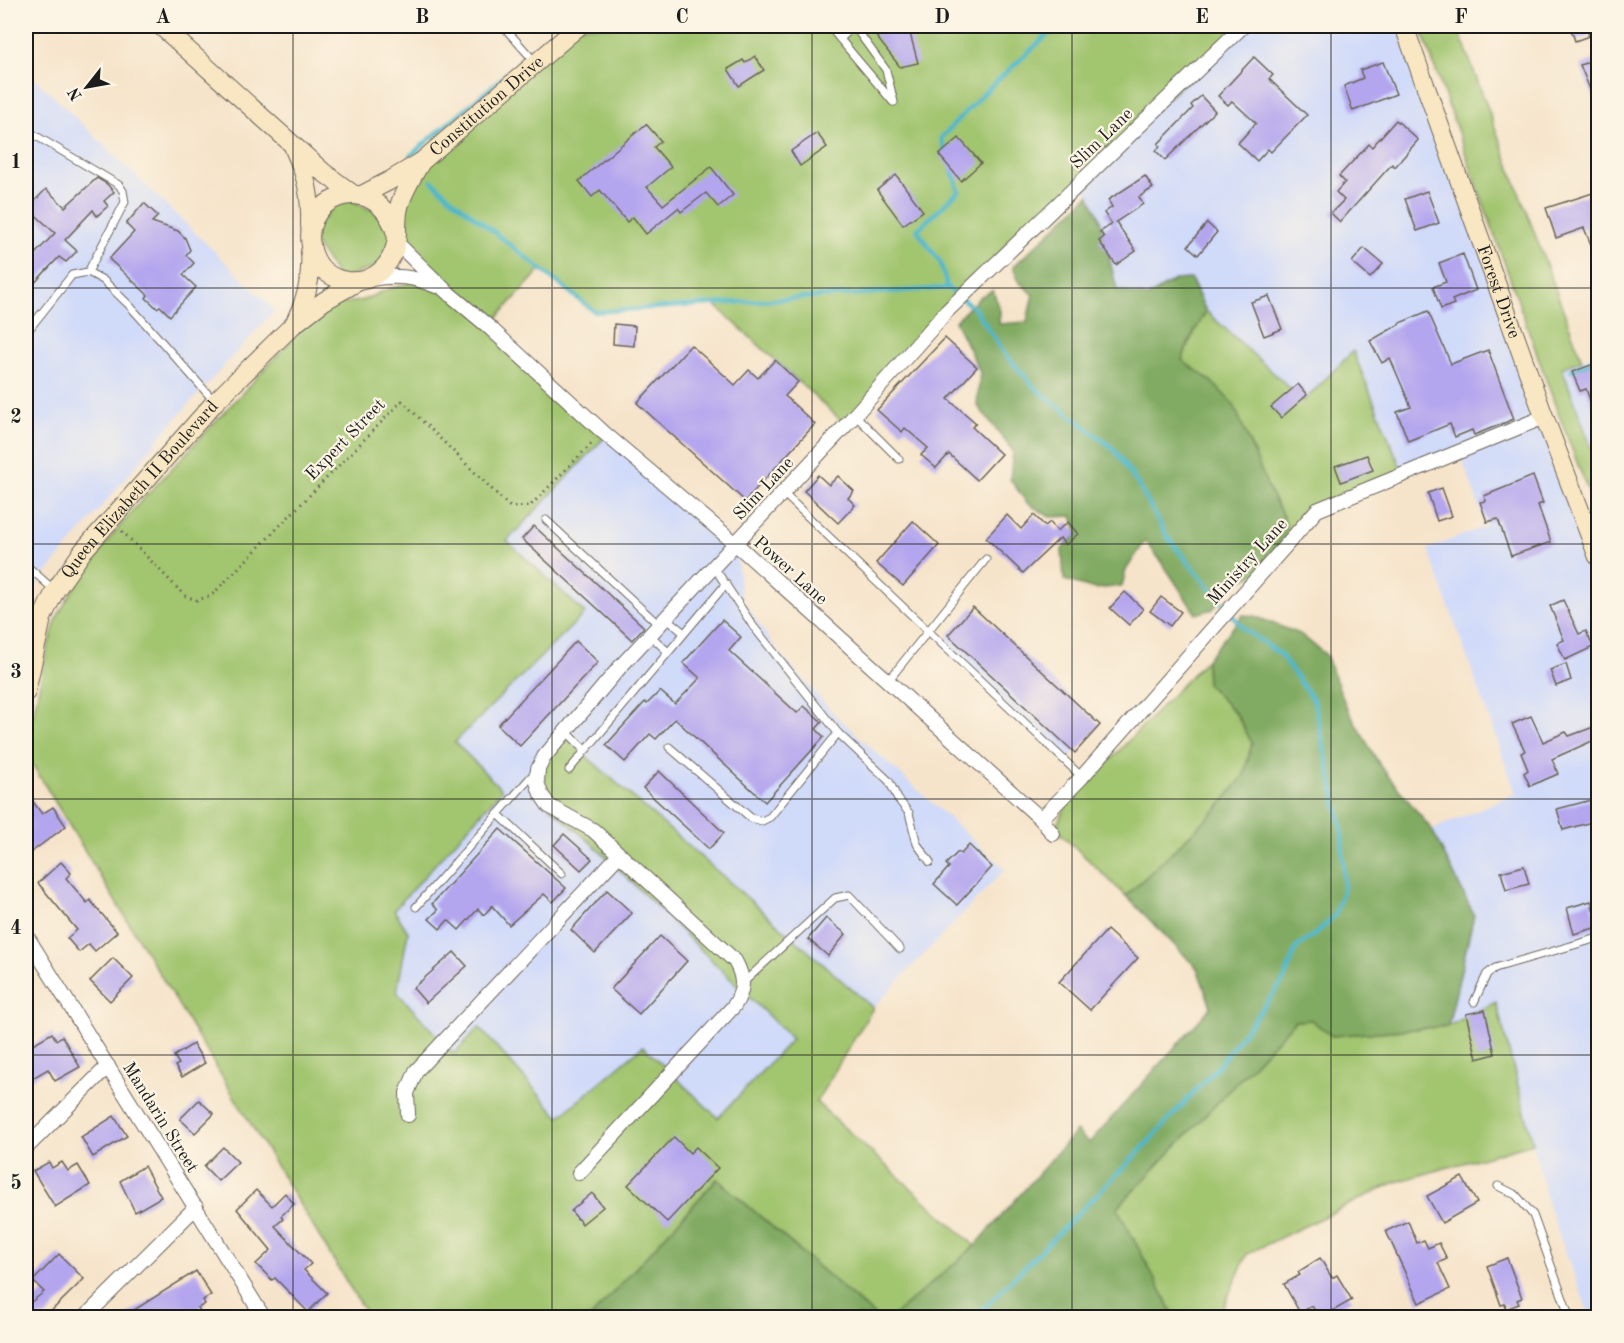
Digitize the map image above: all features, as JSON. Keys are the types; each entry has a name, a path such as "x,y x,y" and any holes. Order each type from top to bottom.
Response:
{"main road":[{"name":"Constitution Drive","path":"357,195 390,181 421,162 579,26"},
{"name":"Forest Drive","path":"1404,26 1544,417 1599,556"},
{"path":"169,29 330,179 384,208 392,220 396,238 390,261 380,272 362,281 340,280 327,274 317,264 310,241 312,223 320,210 330,201 342,196 357,195"},
{"name":"Queen Elizabeth II Boulevard","path":"290,142 302,165 309,190 311,267 309,287 303,306 293,325"},
{"name":"Constitution Drive","path":"396,238 399,206 421,162"},
{"name":"Queen Elizabeth II Boulevard","path":"27,686 42,618 55,591 110,518 215,402 293,325 324,301 362,281"}],"street":[{"name":"Slim Lane","path":"538,769 544,757 658,626 855,415 953,305 1243,26"},
{"name":"Power Lane","path":"396,238 446,291 489,327 603,432 736,544 1041,819 1053,834"},
{"name":"Power Lane","path":"362,281 387,276 403,276 422,280 446,291"},
{"name":"Ministry Lane","path":"1041,819 1082,777 1317,510 1544,417"},
{"path":"538,769 537,782 549,806 593,830 735,962 742,973 744,982 734,1006 579,1173"},
{"path":"408,1115 407,1094 416,1071 619,855"},
{"name":"Mandarin Street","path":"26,935 264,1317"},
{"path":"26,1148 108,1066"},
{"path":"84,1317 196,1207"}],"lane":[{"path":"503,26 535,62"},
{"path":"829,26 840,39 894,102 886,70 854,26 840,39"},
{"path":"26,130 119,185 123,191 124,202 88,272"},
{"path":"26,333 72,275 88,272 103,280 129,305 215,402"},
{"path":"855,415 899,459"},
{"path":"783,493 1082,777"},
{"path":"546,520 658,626 668,652"},
{"path":"888,681 986,559"},
{"path":"26,565 55,591"},
{"path":"714,567 753,626 838,733 889,781 898,799 909,813 917,844 930,862"},
{"path":"569,770 726,584"},
{"path":"658,626 684,633"},
{"path":"566,731 585,750"},
{"path":"669,747 751,818 762,821 770,817 838,733"},
{"path":"416,907 538,769"},
{"path":"498,814 561,874"},
{"path":"744,982 835,898 842,896 849,895 900,949"},
{"path":"1474,1002 1487,974 1495,968 1599,938"},
{"path":"1498,1186 1516,1195 1533,1215 1570,1317"}],"path":[{"name":"Expert Street","path":"110,518 185,597 197,600 211,596 402,400 510,507 530,506 603,432"}],"shaded area":[{"path":"1243,26 1406,26 1598,557 1598,1317 1590,1317 1549,1208 1496,1003 1448,1026 1474,915 1432,830 1516,793 1428,549 1486,526 1460,453 1404,475 1353,351 1304,401 1206,311 1191,279 1175,280 1147,297 1117,290 1099,215 1081,182"},
{"path":"26,70 275,310 171,424 27,596 26,595"},
{"path":"1598,353 1598,466 1562,368"},
{"path":"605,437 736,544 741,597 777,650 835,715 1005,869 873,1008 563,735 549,806 598,849 792,1038 718,1118 643,1046 559,1117 479,1027 454,1054 397,992 408,932 394,910 502,790 455,743 585,613 507,541"},
{"path":"973,607 1100,725 1066,762 941,643"}],"green space":[{"path":"579,26 1243,26 947,311 846,425 714,304 595,312 541,269 489,327 605,437 507,541 585,613 455,742 502,790 394,910 408,932 397,992 454,1054 479,1027 559,1117 643,1046 718,1118 792,1039 598,849 549,806 537,782 562,735 873,1008 816,1102 975,1246 892,1317 876,1317 717,1179 591,1317 368,1317 26,754 26,738 57,617 82,574 132,511 301,330 334,304 361,301 388,289 413,282 438,291 396,242 390,261 340,280 309,235 342,196 392,220 421,162"},
{"path":"1420,26 1457,26 1582,360 1562,368 1598,466 1598,517 1557,410"},
{"path":"1089,195 1099,215 1117,290 1147,297 1175,280 1191,279 1206,311 1182,360 1211,381 1234,405 1270,492 1284,518 1287,530 1262,571 1232,584 1213,609 1196,614 1145,541 1126,570 1122,586 1095,589 1064,580 1062,549 1078,534 1072,516 1050,517 1027,503 1010,479 1013,451 977,405 980,372 955,321 981,296 993,290 1000,311 999,324 1027,322 1033,294 1018,281 1013,267"},
{"path":"1206,311 1304,401 1353,351 1404,475 1317,510 1262,571 1284,518 1270,492 1182,360"},
{"path":"1243,615 1254,616 1300,634 1326,655 1346,706 1381,767 1432,830 1474,915 1448,1026 1332,1036 1311,1020 1295,1021 1117,1208 1175,1317 892,1317 975,1246 1076,1131 1089,1143 1211,1007 1197,968 1126,896 1218,808 1244,775 1252,743 1237,715 1207,684 1206,660"},
{"path":"1206,660 1207,684 1237,715 1252,743 1244,776 1218,808 1126,896 1059,832 1056,826 1066,806"},
{"path":"1496,1002 1533,1143 1393,1183 1247,1254 1219,1317 1175,1317 1117,1208 1295,1021 1311,1020 1332,1036 1448,1026"},
{"path":"717,1179 876,1317 591,1317"}],"building":[{"path":"868,26 908,26 918,63 900,67"},
{"path":"1570,26 1586,26 1589,36 1575,41"},
{"path":"755,56 764,70 739,86 728,69 743,60 745,63"},
{"path":"1254,57 1273,75 1269,79 1307,115 1271,152 1268,149 1257,161 1238,143 1256,123 1232,101 1228,105 1218,96"},
{"path":"1594,60 1599,70 1598,109 1580,65"},
{"path":"1383,62 1396,94 1353,111 1344,86 1363,78 1360,70"},
{"path":"1201,96 1215,111 1165,160 1156,151 1160,146 1158,144 1193,108 1191,105"},
{"path":"1396,120 1418,140 1395,167 1392,164 1340,222 1331,213 1344,200 1336,192 1345,182 1339,176 1369,144 1372,147"},
{"path":"646,124 661,141 654,147 671,167 647,187 663,205 711,167 733,195 718,207 706,193 681,212 678,208 646,234 633,217 627,222 600,190 592,197 579,181"},
{"path":"817,133 827,147 800,166 791,151"},
{"path":"959,138 981,163 961,181 939,155"},
{"path":"896,175 923,211 903,225 877,190"},
{"path":"1145,176 1153,188 1139,197 1143,204 1116,222 1136,251 1116,265 1099,241 1104,237 1100,232 1112,224 1104,213 1112,207 1108,200"},
{"path":"97,178 114,192 104,201 108,206 97,216 93,210 65,240 77,251 66,262 59,257 26,292 26,247 34,255 55,233 28,208 46,189 65,207"},
{"path":"1427,191 1439,223 1417,231 1405,199"},
{"path":"1599,191 1598,261 1584,228 1556,238 1546,208"},
{"path":"144,203 158,216 152,222 178,231 185,238 190,250 186,255 194,263 183,275 196,287 170,316 160,306 157,308 146,298 148,295 109,259 134,232 126,224"},
{"path":"1207,223 1217,232 1198,255 1188,246"},
{"path":"1364,248 1383,264 1370,278 1352,262"},
{"path":"1463,254 1476,290 1452,300 1454,304 1441,309 1433,287 1446,282 1439,263"},
{"path":"1269,296 1282,329 1264,336 1251,302"},
{"path":"1428,311 1451,364 1488,350 1514,419 1474,435 1472,430 1455,437 1450,424 1408,441 1397,412 1411,407 1390,358 1382,363 1370,341 1400,323"},
{"path":"614,324 635,326 634,346 613,344"},
{"path":"945,338 977,367 948,399 976,423 972,427 1001,454 977,480 949,454 936,468 921,455 928,448 905,428 902,432 877,410"},
{"path":"691,345 735,385 749,370 758,378 775,360 798,382 785,396 815,424 745,501 637,403"},
{"path":"1599,362 1599,419 1597,419 1586,389 1580,391 1572,372"},
{"path":"1298,384 1307,395 1281,418 1271,407"},
{"path":"1367,455 1373,470 1341,482 1335,466"},
{"path":"818,475 829,485 838,476 854,491 848,498 855,505 838,523 804,491"},
{"path":"1533,476 1543,503 1538,505 1551,542 1511,556 1498,519 1487,522 1480,502 1486,501 1484,496"},
{"path":"1442,488 1452,516 1437,521 1428,493"},
{"path":"1007,515 1021,529 1034,515 1045,526 1050,522 1057,531 1068,522 1078,534 1065,545 1060,538 1023,573 986,538"},
{"path":"913,521 939,545 903,586 876,563"},
{"path":"534,526 644,627 632,640 522,539"},
{"path":"1125,592 1143,609 1129,625 1110,608"},
{"path":"1161,597 1181,612 1170,626 1150,611"},
{"path":"1563,600 1579,634 1586,631 1593,647 1565,660 1557,643 1564,640 1550,606"},
{"path":"973,607 1100,725 1075,753 948,635"},
{"path":"722,620 741,637 729,651 797,713 804,706 822,722 816,729 824,737 765,802 675,719 656,739 650,734 625,762 606,745 645,702 647,704 660,691 675,704 700,678 683,663"},
{"path":"576,641 598,662 520,746 498,725"},
{"path":"1566,664 1571,680 1556,686 1550,670"},
{"path":"1531,716 1543,742 1566,732 1569,736 1599,725 1599,738 1552,759 1558,774 1530,786 1524,773 1528,770 1521,753 1525,751 1512,724"},
{"path":"659,771 724,833 709,849 643,788"},
{"path":"26,792 42,814 53,807 66,826 26,856"},
{"path":"1599,798 1599,820 1563,830 1557,809"},
{"path":"500,829 566,888 553,902 544,894 509,925 492,906 484,915 478,909 459,930 448,920 440,929 429,919 438,910 432,904"},
{"path":"564,834 592,859 581,870 554,845"},
{"path":"969,845 992,867 957,905 934,884 949,867 946,864 958,852 961,854"},
{"path":"61,862 71,873 66,878 87,903 90,900 117,932 95,951 89,944 79,952 67,938 77,930 38,883"},
{"path":"1524,866 1529,884 1506,890 1501,872"},
{"path":"607,890 632,913 595,953 571,930"},
{"path":"1591,901 1598,927 1574,934 1567,908"},
{"path":"826,918 846,934 828,956 808,939"},
{"path":"1107,930 1138,958 1090,1010 1059,982"},
{"path":"660,936 687,961 639,1014 611,989"},
{"path":"454,952 467,966 426,1003 413,988"},
{"path":"113,958 133,978 110,1001 90,981"},
{"path":"1485,1010 1495,1054 1477,1059 1466,1014"},
{"path":"52,1033 56,1040 62,1036 80,1067 55,1081 48,1069 26,1082 26,1048"},
{"path":"193,1044 205,1063 182,1077 175,1066 179,1064 174,1056"},
{"path":"199,1100 214,1114 195,1133 180,1119"},
{"path":"114,1116 127,1136 93,1157 81,1137"},
{"path":"674,1137 690,1153 696,1147 718,1168 667,1222 628,1185"},
{"path":"223,1147 238,1162 218,1181 204,1166"},
{"path":"49,1162 52,1168 62,1162 68,1171 78,1165 90,1185 55,1207 33,1171"},
{"path":"144,1166 161,1197 135,1212 120,1181"},
{"path":"1462,1177 1477,1203 1442,1223 1427,1196"},
{"path":"256,1190 272,1206 285,1193 294,1204 281,1216 283,1219 275,1226 311,1264 304,1270 327,1293 308,1312 275,1278 272,1280 256,1264 271,1250 237,1209"},
{"path":"592,1193 603,1207 582,1224 571,1211"},
{"path":"1408,1221 1417,1243 1424,1240 1428,1248 1439,1243 1447,1259 1438,1263 1450,1289 1419,1303 1386,1231"},
{"path":"59,1254 84,1279 45,1317 26,1317 26,1306 44,1292 33,1281"},
{"path":"1320,1258 1332,1278 1337,1275 1352,1300 1322,1317 1319,1317 1312,1306 1300,1313 1284,1284 1300,1275 1298,1272"},
{"path":"1507,1258 1522,1298 1517,1300 1519,1304 1506,1309 1505,1304 1501,1305 1487,1266"},
{"path":"196,1271 211,1295 203,1300 205,1304 198,1308 204,1317 123,1317"}],"waterway":[{"path":"539,46 563,26"},
{"path":"946,153 941,138 984,93 1057,26"},
{"path":"410,156 524,59"},
{"path":"948,289 940,262 917,230 959,191 951,167"},
{"path":"432,181 595,312 948,288 975,309 1005,354 1035,388 1114,449 1137,483 1168,538 1244,629 1280,654 1314,701 1342,829 1344,887 1335,915 1296,948 1284,980 1219,1065 1140,1151 974,1318"},
{"path":"1571,370 1598,360"}]}
